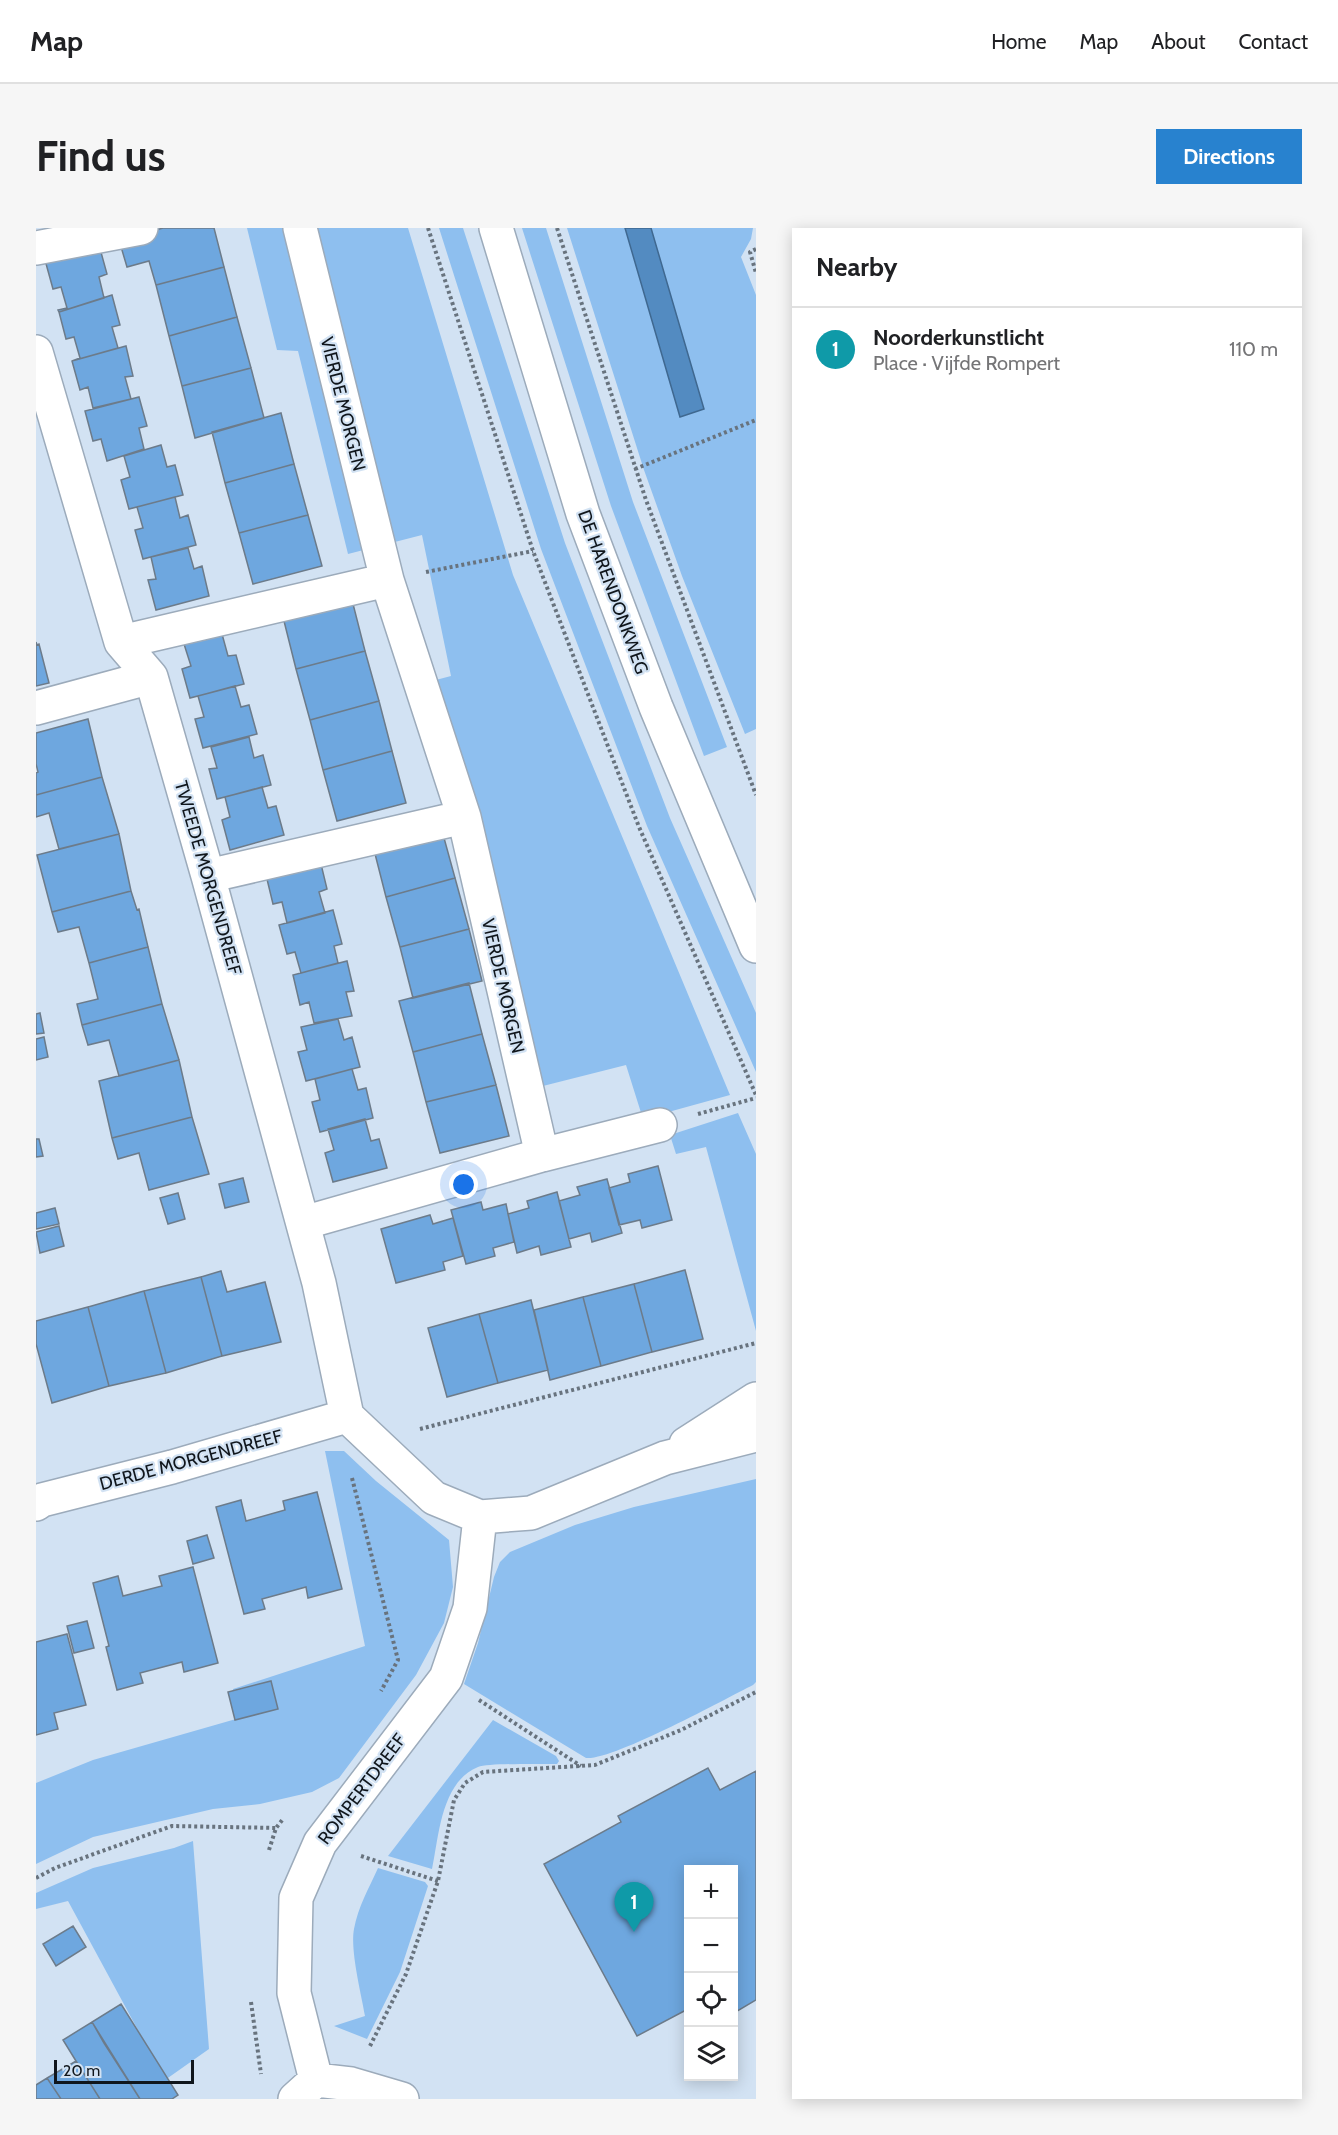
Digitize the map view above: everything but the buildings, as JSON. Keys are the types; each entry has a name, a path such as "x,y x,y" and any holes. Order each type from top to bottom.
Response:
{"street":[{"path":"36,248 141,228"},
{"name":"VIERDE MORGEN","path":"300,228 387,580 464,817 542,1155"},
{"name":"DE HARENDONKWEG","path":"496,228 583,514 656,707 756,946"},
{"name":"TWEEDE MORGENDREEF","path":"36,352 121,642 151,677 319,1283 346,1416"},
{"path":"121,642 387,580"},
{"path":"36,708 151,677"},
{"path":"208,876 464,817"},
{"path":"303,1223 542,1155 660,1125"},
{"path":"664,1458 756,1399"},
{"path":"346,1416 434,1498 480,1517 531,1513 664,1458 756,1435"},
{"name":"DERDE MORGENDREEF","path":"36,1504 42,1500 172,1467 346,1416"},
{"name":"ROMPERTDREEF","path":"305,2089 294,1993 296,1898 320,1843 446,1678 470,1608 480,1517"},
{"path":"305,2089 351,2084 402,2099"}],"path":[{"path":"428,228 533,551 639,827 756,1096 660,1125"},
{"path":"557,228 635,469 756,795"},
{"path":"756,249 750,252 756,273"},
{"path":"635,469 756,420"},
{"path":"387,580 533,551"},
{"path":"372,1442 756,1343"},
{"path":"346,1416 353,1487 398,1660 376,1700"},
{"path":"398,1660 446,1678 581,1766"},
{"path":"351,2084 406,1974 438,1881 454,1800 465,1783 483,1772 595,1765 681,1730 756,1692"},
{"path":"269,1850 276,1828 283,1819"},
{"path":"36,1878 54,1868 172,1826 276,1828 438,1881"},
{"path":"250,1998 261,2076"}],"shaded area":[{"path":"247,228 408,228 513,575 730,1095 643,1119 626,1065 535,1088 413,686 451,676 422,535 348,554 298,351 277,350"},
{"path":"439,228 463,228 565,543 670,818 756,1013 756,1072 647,826 541,549"},
{"path":"522,228 546,228 633,502 727,747 704,756 611,506"},
{"path":"567,228 753,228 751,239 741,257 756,295 756,729 745,734 682,576 644,470"},
{"path":"625,228 651,228 704,409 680,417"},
{"path":"738,1113 756,1154 756,1331 706,1147 676,1154 670,1135"},
{"path":"325,1451 344,1451 376,1481 449,1540 453,1587 444,1623 416,1675 339,1778 312,1792 260,1804 213,1809 93,1837 36,1864 36,1783 93,1760 236,1719 233,1689 365,1646"},
{"path":"756,1479 756,1682 753,1685 643,1740 619,1750 586,1758 464,1684 478,1643 494,1577 500,1562 510,1552 575,1525 634,1507"},
{"path":"493,1720 556,1756 559,1761 557,1764 503,1764 478,1767 466,1774 449,1797 440,1826 432,1869 388,1856"},
{"path":"193,1841 209,2049 165,2080 68,1901 36,1909 36,1893 93,1868 174,1848"},
{"path":"378,1868 425,1882 428,1886 400,1972 367,2039 334,2026 365,2016 353,1938 358,1913"}],"place":[{"name":"Noorderkunstlicht","path":"634,1932"}]}
